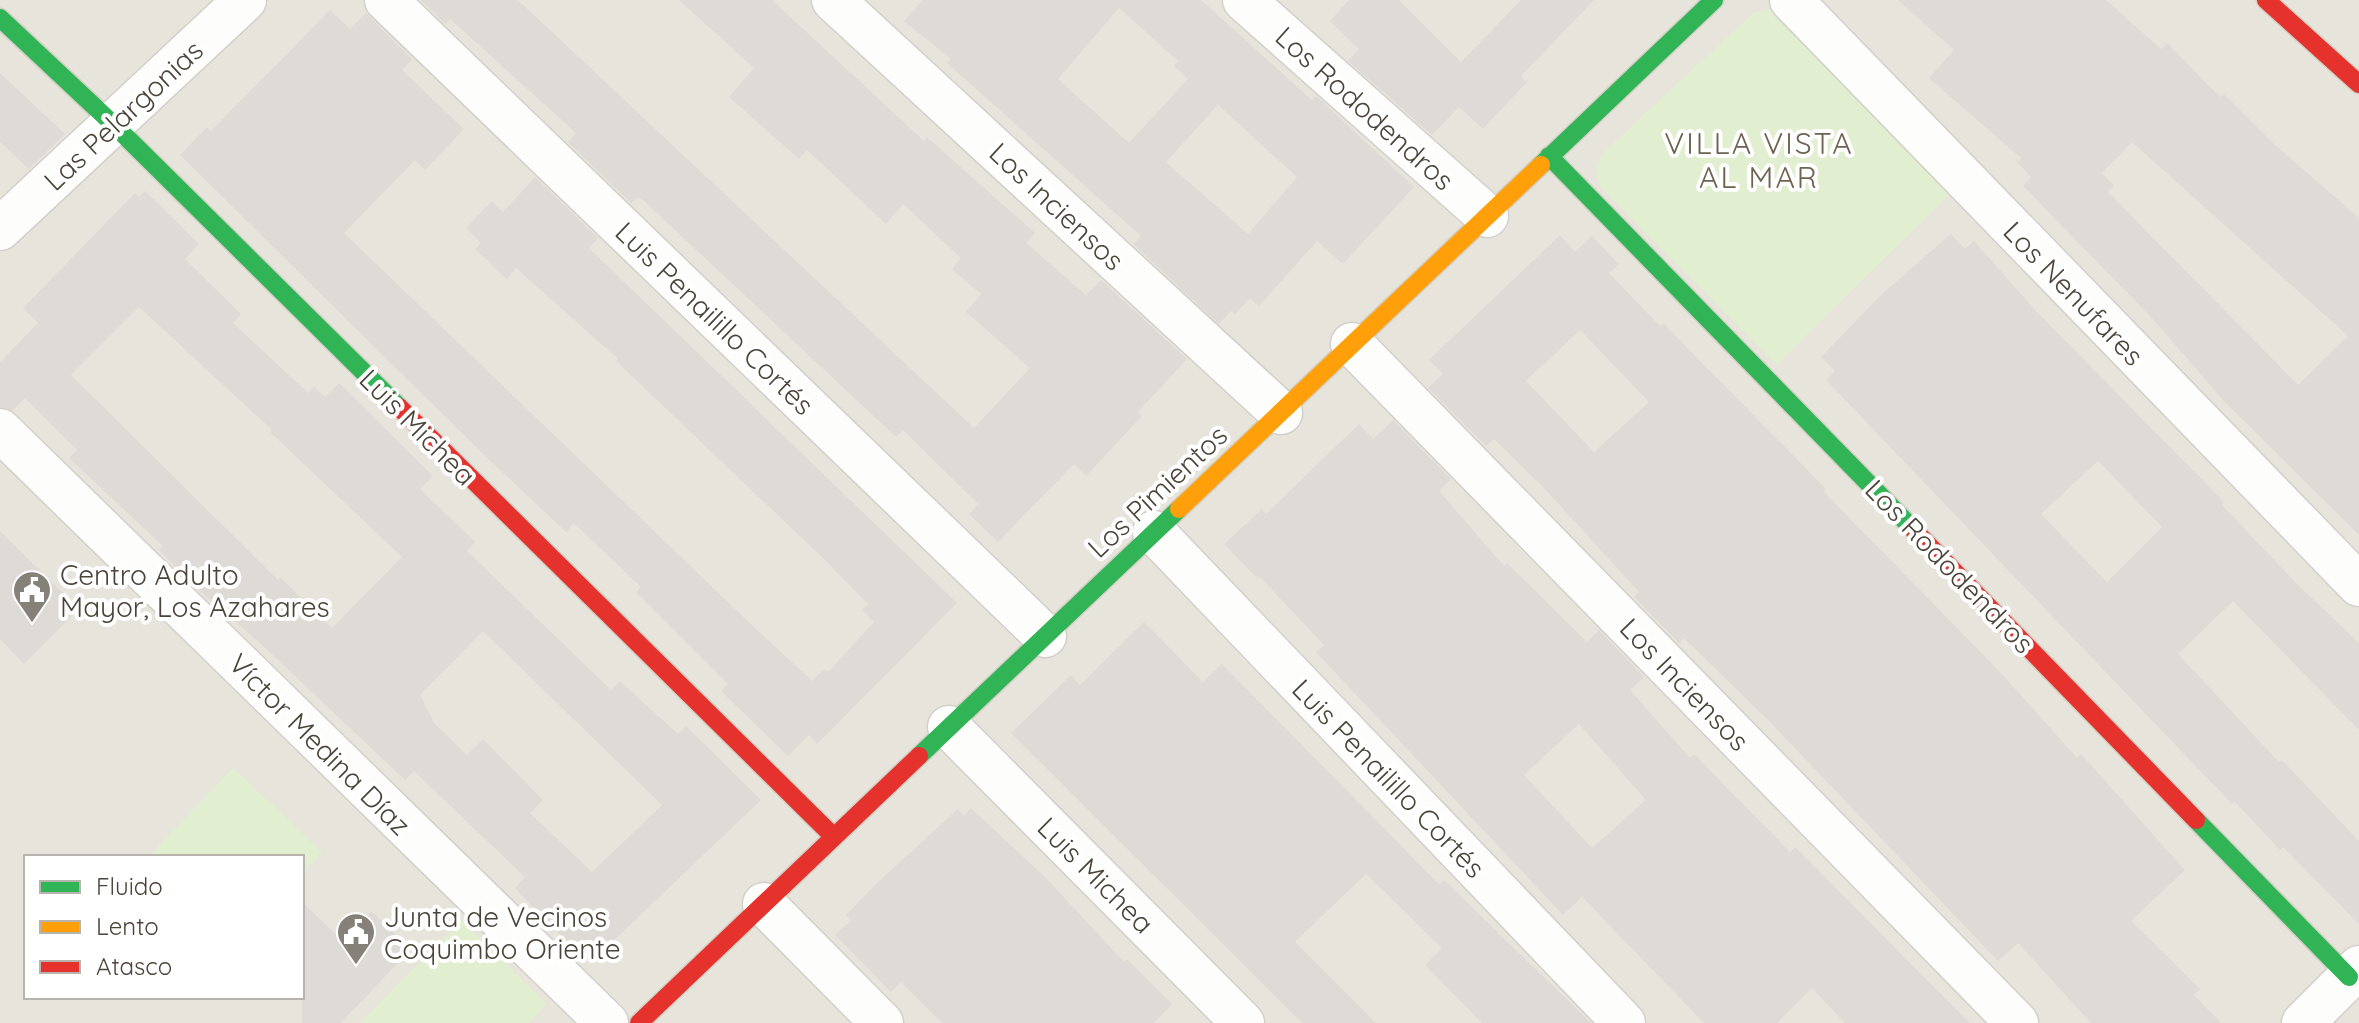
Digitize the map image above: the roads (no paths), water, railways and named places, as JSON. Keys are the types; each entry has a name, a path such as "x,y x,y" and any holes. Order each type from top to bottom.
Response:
{"street":[{"name":"Las Pelargonias","path":"0,229 245,0"},
{"name":"Luis Penailillo Cortés","path":"386,0 1045,636"},
{"name":"Los Inciensos","path":"833,0 1281,413"},
{"name":"Los Rododendros","path":"1244,0 1487,216"},
{"name":"Los Nenufares","path":"1791,0 2359,585"},
{"path":"2266,0 2359,84"},
{"name":"Los Pimientos","path":"639,1023 1487,216 1694,6"},
{"name":"Luis Michea","path":"0,18 113,124 834,837"},
{"name":"Los Rododendros","path":"1549,156 2354,972"},
{"name":"Los Inciensos","path":"1352,344 2017,1023"},
{"name":"Víctor Medina Díaz","path":"0,430 607,1023"},
{"name":"Luis Penailillo Cortés","path":"1154,532 1624,1023"},
{"name":"Luis Michea","path":"949,727 1243,1023"},
{"path":"764,904 882,1023"},
{"path":"2311,1020 2354,972"}],"place":[{"name":"Centro Adulto Mayor, Los Azahares","path":"32,624"},
{"name":"Junta de Vecinos Coquimbo Oriente","path":"356,966"}],"district":[{"name":"VILLA VISTA AL MAR","path":"1759,160"}]}
